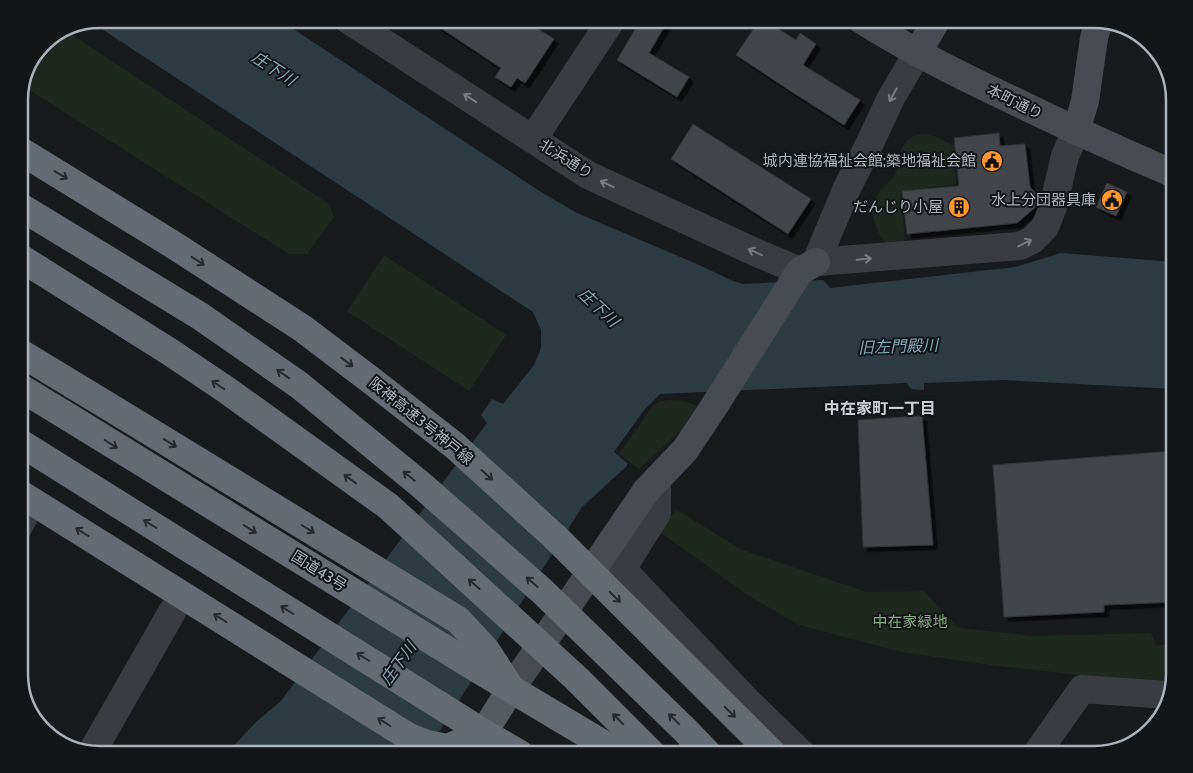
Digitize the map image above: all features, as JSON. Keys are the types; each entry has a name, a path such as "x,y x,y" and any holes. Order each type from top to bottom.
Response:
{"highway":[{"name":"阪神高速3号神戸線","path":"28,156 164,239 302,328 455,446 556,538 765,746"},
{"path":"28,211 200,316 299,385 420,484 542,591 700,746"},
{"path":"28,263 170,352 388,506 578,679 644,746"},
{"path":"28,358 458,620 481,659"},
{"name":"国道43号","path":"28,393 356,594 481,659 511,689 607,746"},
{"path":"28,448 449,711 477,744"},
{"path":"28,498 409,737 437,746"},
{"path":"462,746 477,744"}],"main road":[{"path":"477,744 511,689"}],"street":[{"name":"北浜通り","path":"361,28 588,175 748,249 803,272"},
{"path":"533,139 606,28"},
{"name":"本町通り","path":"875,28 959,75 1076,131 1166,170"},
{"path":"511,689 646,491 685,450 803,272 891,98 932,28"},
{"path":"803,272 1020,246 1032,240 1044,227 1053,207 1065,156 1076,131 1085,101 1097,28"},
{"path":"657,479 657,514 622,569 747,701 794,746"},
{"path":"96,746 172,612"},
{"path":"1043,746 1082,689 1163,695"}],"green space":[{"path":"70,34 329,204 334,217 307,254 289,254 29,90 35,68 42,56 52,45"},
{"path":"919,134 933,136 954,146 956,184 901,191 905,244 888,245 876,227 873,213 874,206 879,192 895,175 901,151 906,141"},
{"path":"384,255 506,335 469,391 347,311"},
{"path":"675,400 697,406 682,429 639,469 619,454 652,407 661,401"},
{"name":"中在家緑地","path":"676,509 740,549 866,592 924,591 958,628 1034,636 1151,633 1156,645 1166,644 1165,681 1080,675 998,666 901,652 799,625 746,594 660,532"}],"water":[{"path":"100,28 292,28 541,192 577,213 743,284 823,280 830,288 1015,267 1061,253 1166,261 1166,389 1003,380 924,383 924,390 911,389 907,383 660,394 644,410 614,452 627,463 627,466 582,507 430,746 234,746 256,722 281,701 487,423 481,415 492,399 503,404 534,365 541,348 541,330 533,312"}],"building":[{"path":"441,28 537,28 554,39 525,83 517,78 511,87 495,77 501,68"},
{"path":"636,28 664,28 649,53 689,77 677,97 617,60"},
{"path":"754,28 777,28 796,40 800,33 816,44 803,65 860,100 844,125 736,55"},
{"path":"693,124 811,199 788,234 671,159"},
{"path":"999,133 1000,146 1025,144 1030,187 1039,197 1037,206 1017,223 907,234 902,191 959,186 954,138"},
{"name":"水上分団器具庫","path":"1107,183 1127,192 1116,216 1096,207"},
{"path":"922,416 933,545 863,547 858,420"},
{"path":"1166,452 1166,602 1104,605 1104,612 1004,617 993,465"}],"place":[{"name":"城内連協福祉会館;築地福祉会館","path":"992,161"},
{"name":"水上分団器具庫","path":"1112,200"},
{"name":"だんじり小屋","path":"959,207"}],"district":[{"name":"中在家町一丁目","path":"880,408"}],"water label":[{"name":"庄下川","path":"274,68"},
{"name":"庄下川","path":"599,307"},
{"name":"旧左門殿川","path":"898,346"},
{"name":"庄下川","path":"398,663"}]}
